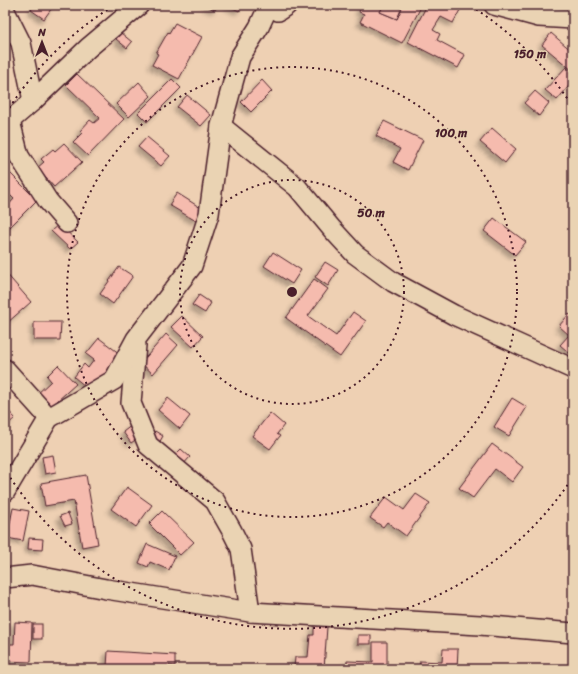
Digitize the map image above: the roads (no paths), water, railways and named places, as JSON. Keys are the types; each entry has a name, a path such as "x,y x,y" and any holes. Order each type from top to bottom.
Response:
{"street":[{"path":"67,223 48,201 19,156 8,123 88,48 139,5"},
{"path":"5,492 50,418 114,380 136,339 192,266 210,214 221,126 240,57 259,27 269,5"},
{"path":"280,5 278,11 287,5"},
{"path":"494,5 540,17 573,19"},
{"path":"5,11 21,43 33,101"},
{"path":"221,126 297,187 332,229 356,254 393,282 454,316 573,369"},
{"path":"136,339 131,403 148,445 215,501 241,548 250,612"},
{"path":"5,369 50,418"},
{"path":"5,578 32,575 106,589 250,612 480,625 573,633"}]}
